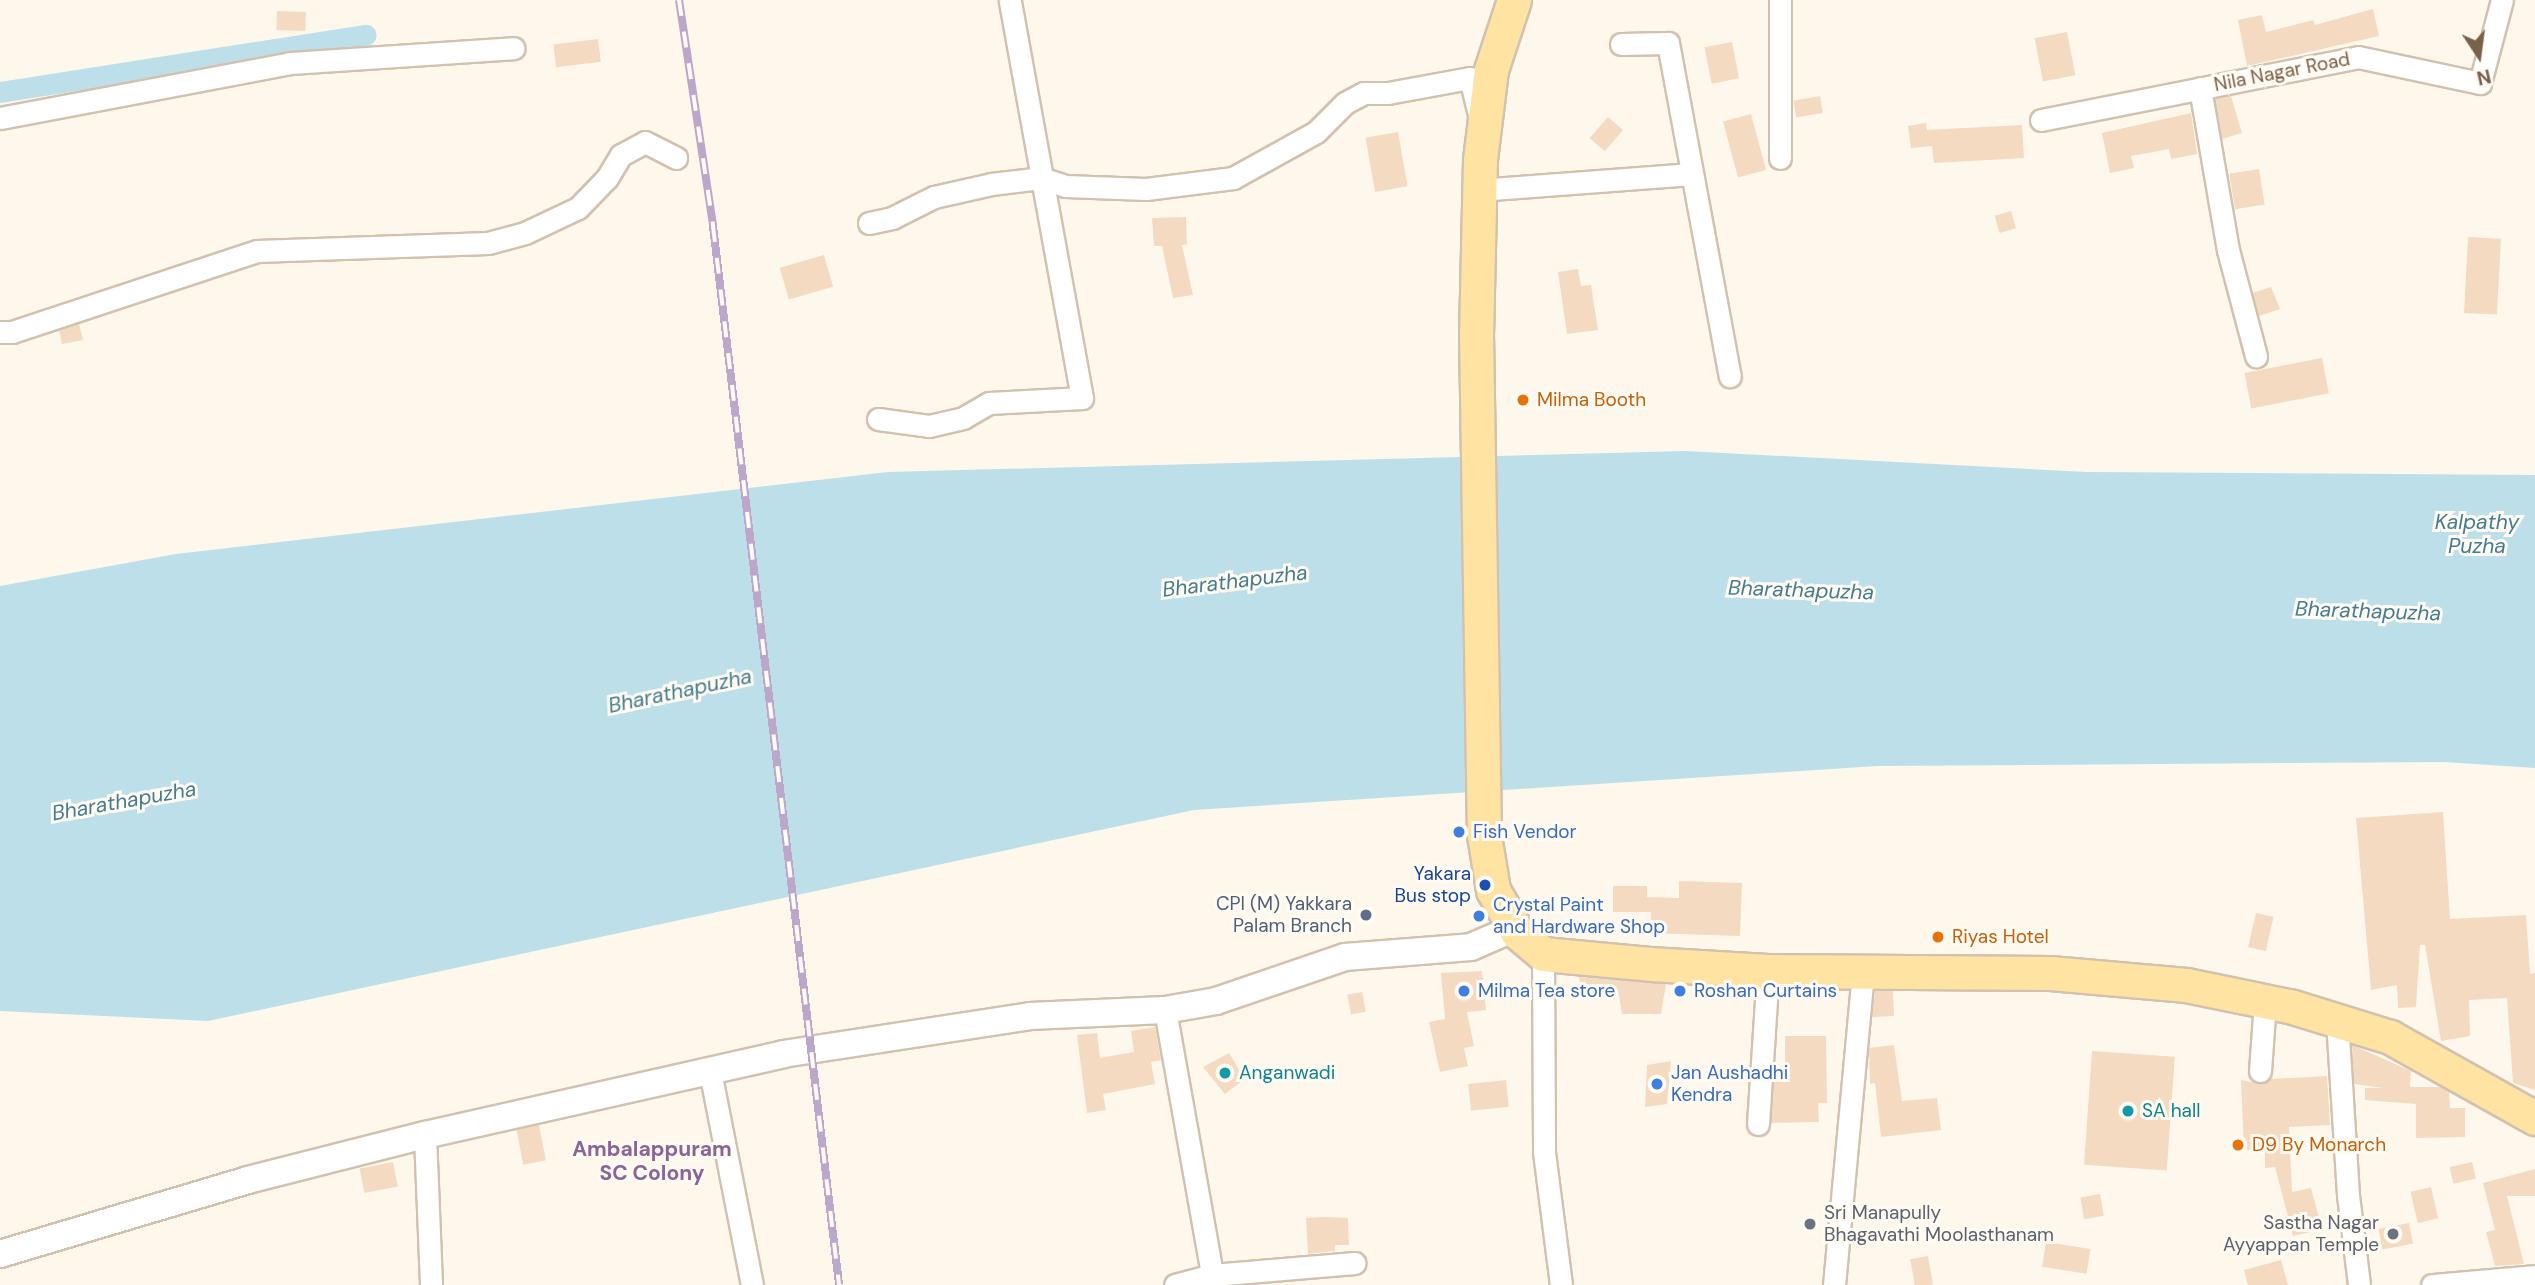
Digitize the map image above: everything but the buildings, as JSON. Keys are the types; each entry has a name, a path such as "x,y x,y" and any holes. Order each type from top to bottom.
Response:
{"main road":[{"path":"1514,0 1491,70 1479,190 1477,424 1484,835 1493,890 1515,928 1543,954 1768,971 1863,974 2050,973 2186,985 2265,1001 2390,1037 2535,1118"}],"street":[{"path":"878,419 929,426 963,418 989,403 1082,398 1010,0"},
{"path":"1780,0 1780,158"},
{"name":"Nila Nagar Road","path":"2040,120 2358,57 2480,83 2502,0"},
{"path":"1621,44 1668,43 1690,174 1730,376"},
{"path":"0,118 290,63 513,48"},
{"path":"869,223 892,218 934,197 1041,178 1065,186 1146,188 1233,178 1316,132 1345,103 1364,93 1388,93 1470,78 1484,137"},
{"path":"2200,88 2228,250 2256,356"},
{"path":"0,332 12,332 257,251 488,243 525,233 578,208 607,178 621,155 645,142 676,158"},
{"path":"1479,190 1690,174"},
{"path":"0,1254 248,1180 425,1135 783,1054 1030,1016 1166,1010 1216,1001 1345,957 1472,947 1515,928"},
{"path":"1543,954 1544,1152 1561,1285"},
{"path":"1758,1125 1768,971"},
{"path":"1834,1285 1863,974"},
{"path":"2260,1071 2265,1001"},
{"path":"1166,1010 1212,1275"},
{"path":"2337,1020 2348,1195 2359,1285"},
{"path":"709,1071 752,1285"},
{"path":"425,1135 431,1285"},
{"path":"1175,1285 1212,1275 1354,1263"},
{"path":"2432,1285 2535,1276"}],"water":[{"path":"1685,451 2087,472 2535,475 2535,768 2444,762 1877,766 1194,810 208,1021 0,1011 0,586 176,554 888,472"}],"waterway":[{"path":"0,92 366,35"}],"railway":[{"path":"679,0 713,226 839,1285"}],"place":[{"name":"Milma Booth","path":"1523,400"},
{"name":"Fish Vendor","path":"1459,832"},
{"name":"Yakara Bus stop","path":"1485,885"},
{"name":"CPI (M) Yakkara Palam Branch","path":"1366,915"},
{"name":"Crystal Paint and Hardware Shop","path":"1479,916"},
{"name":"Riyas Hotel","path":"1938,937"},
{"name":"Milma Tea store","path":"1464,991"},
{"name":"Roshan Curtains","path":"1680,991"},
{"name":"Anganwadi","path":"1225,1073"},
{"name":"Jan Aushadhi Kendra","path":"1657,1084"},
{"name":"SA hall","path":"2128,1111"},
{"name":"D9 By Monarch","path":"2238,1145"},
{"name":"Sri Manapully Bhagavathi Moolasthanam","path":"1810,1224"},
{"name":"Sastha Nagar Ayyappan Temple","path":"2393,1234"}],"district":[{"name":"Ambalappuram SC Colony","path":"652,1161"}],"water label":[{"name":"Kalpathy Puzha","path":"2477,534"},
{"name":"Bharathapuzha","path":"1235,581"},
{"name":"Bharathapuzha","path":"1801,590"},
{"name":"Bharathapuzha","path":"2368,611"},
{"name":"Bharathapuzha","path":"680,691"},
{"name":"Bharathapuzha","path":"124,801"}]}
